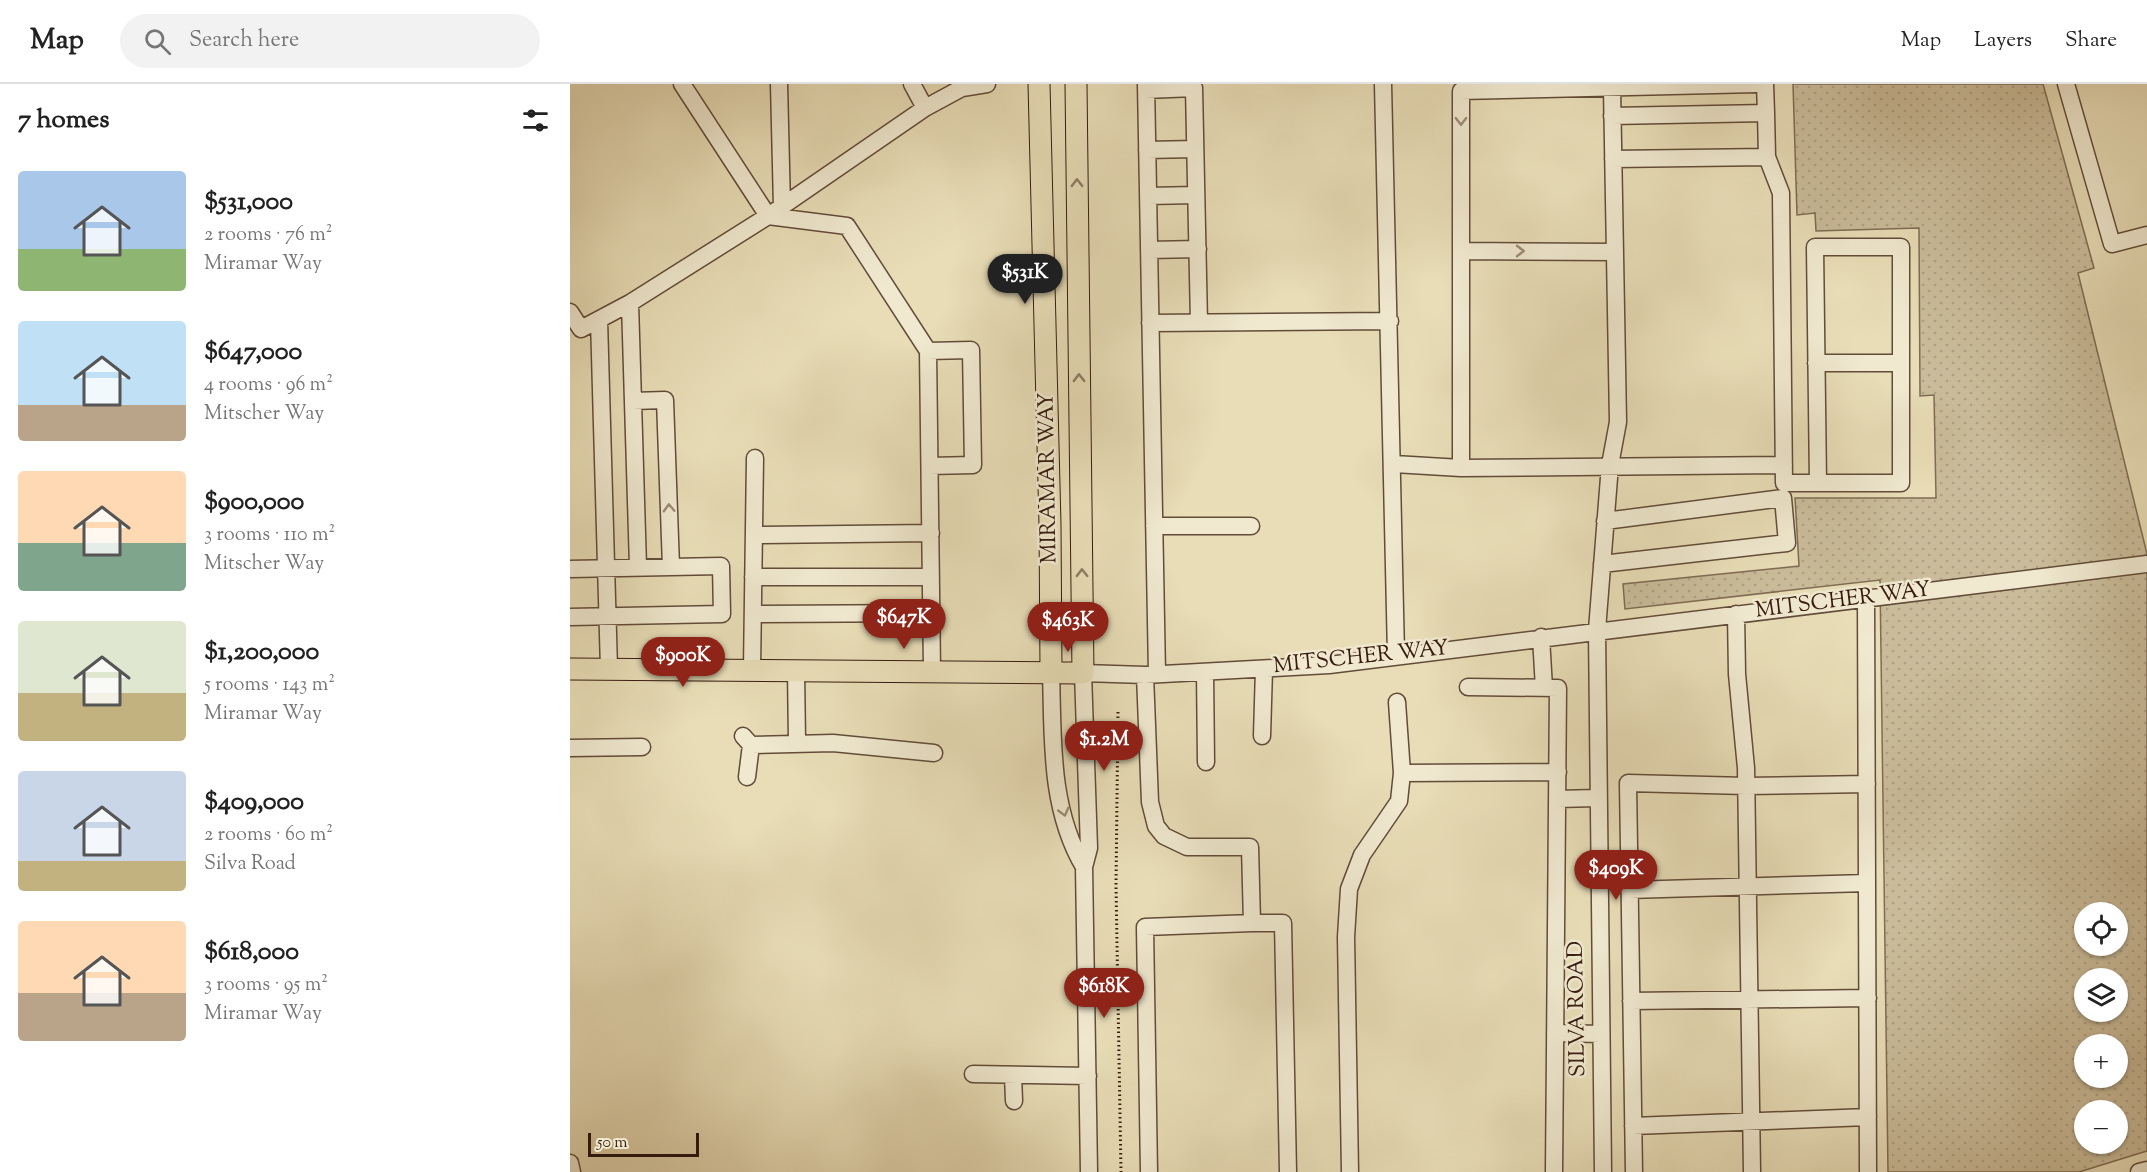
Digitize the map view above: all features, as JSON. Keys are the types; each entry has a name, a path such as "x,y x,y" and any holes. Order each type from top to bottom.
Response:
{"main road":[{"name":"MIRAMAR WAY","path":"1039,84 1050,525 1051,671"},
{"name":"MIRAMAR WAY","path":"1076,84 1083,673"},
{"name":"MITSCHER WAY","path":"570,669 932,670 1083,673"}],"street":[{"path":"682,84 775,212 847,226 928,351 932,670"},
{"path":"775,212 779,84"},
{"path":"912,84 925,108"},
{"path":"570,312 575,333 630,303 775,212 925,108 962,88 987,84"},
{"path":"1383,84 1394,464 1396,655"},
{"path":"1461,468 1461,91 1594,86 1757,84"},
{"path":"1602,564 1787,543 1783,491 1781,193 1767,157 1766,84"},
{"path":"2066,84 2112,244 2147,235"},
{"path":"1199,322 1194,88 1146,87 1154,526 1150,801 1156,826 1164,836 1187,847 1250,847 1252,922"},
{"name":"SILVA ROAD","path":"1603,1172 1596,630 1610,465 1618,422 1612,87"},
{"path":"1612,116 1766,113"},
{"path":"1147,150 1195,149"},
{"path":"1613,159 1767,157"},
{"path":"1148,196 1196,195"},
{"path":"1605,521 1818,483 1900,483 1901,247 1815,247 1818,483"},
{"path":"1149,250 1198,249"},
{"path":"1461,251 1615,252"},
{"path":"630,303 638,567"},
{"path":"598,320 609,669"},
{"path":"1150,323 1390,321"},
{"path":"928,351 971,350 973,442 973,465 930,466"},
{"path":"1816,363 1901,363"},
{"path":"633,401 665,400 671,567"},
{"path":"752,669 755,458"},
{"path":"1394,464 1461,468 1784,465"},
{"path":"1154,526 1251,526"},
{"path":"754,535 931,533"},
{"name":"MITSCHER WAY","path":"1083,673 1151,675 1329,665 1596,630 2147,564"},
{"path":"570,569 721,566 722,614 570,617"},
{"path":"753,578 931,577"},
{"path":"1866,597 1868,1172"},
{"path":"753,614 932,613"},
{"path":"1736,614 1737,674 1746,786 1752,1172"},
{"path":"1541,637 1545,688"},
{"path":"1262,736 1264,669"},
{"path":"796,670 797,742"},
{"name":"MIRAMAR WAY","path":"1051,671 1053,773 1074,849 1084,867"},
{"path":"1205,672 1206,762"},
{"name":"MIRAMAR WAY","path":"1083,673 1089,848 1084,867 1089,1172"},
{"path":"1468,687 1558,688 1554,1172"},
{"path":"1350,1172 1346,938 1349,889 1362,855 1399,801 1402,773 1397,702"},
{"path":"747,777 747,740 934,753"},
{"path":"570,748 642,747"},
{"path":"1402,773 1558,772"},
{"path":"1634,1172 1628,783 1746,786 1867,784"},
{"path":"1557,799 1598,798"},
{"path":"1629,890 1867,883"},
{"path":"1149,1172 1145,927 1252,922 1283,923 1288,1172"},
{"path":"1631,1001 1868,998"},
{"path":"1555,1033 1601,1034"},
{"path":"973,1074 1088,1076"},
{"path":"1013,1075 1014,1101"},
{"path":"1633,1126 1868,1117"},
{"path":"570,1163 572,1172"},
{"path":"2139,1172 2147,1170"}],"path":[{"path":"1118,712 1116,885 1121,1172"}],"shaded area":[{"path":"1793,84 2043,84 2094,268 2078,273 2147,554 2147,1151 2079,1172 1888,1172 1880,580 1625,609 1623,584 1799,566 1795,498 1936,498 1934,395 1920,396 1919,228 1816,231 1815,213 1797,215"}]}
